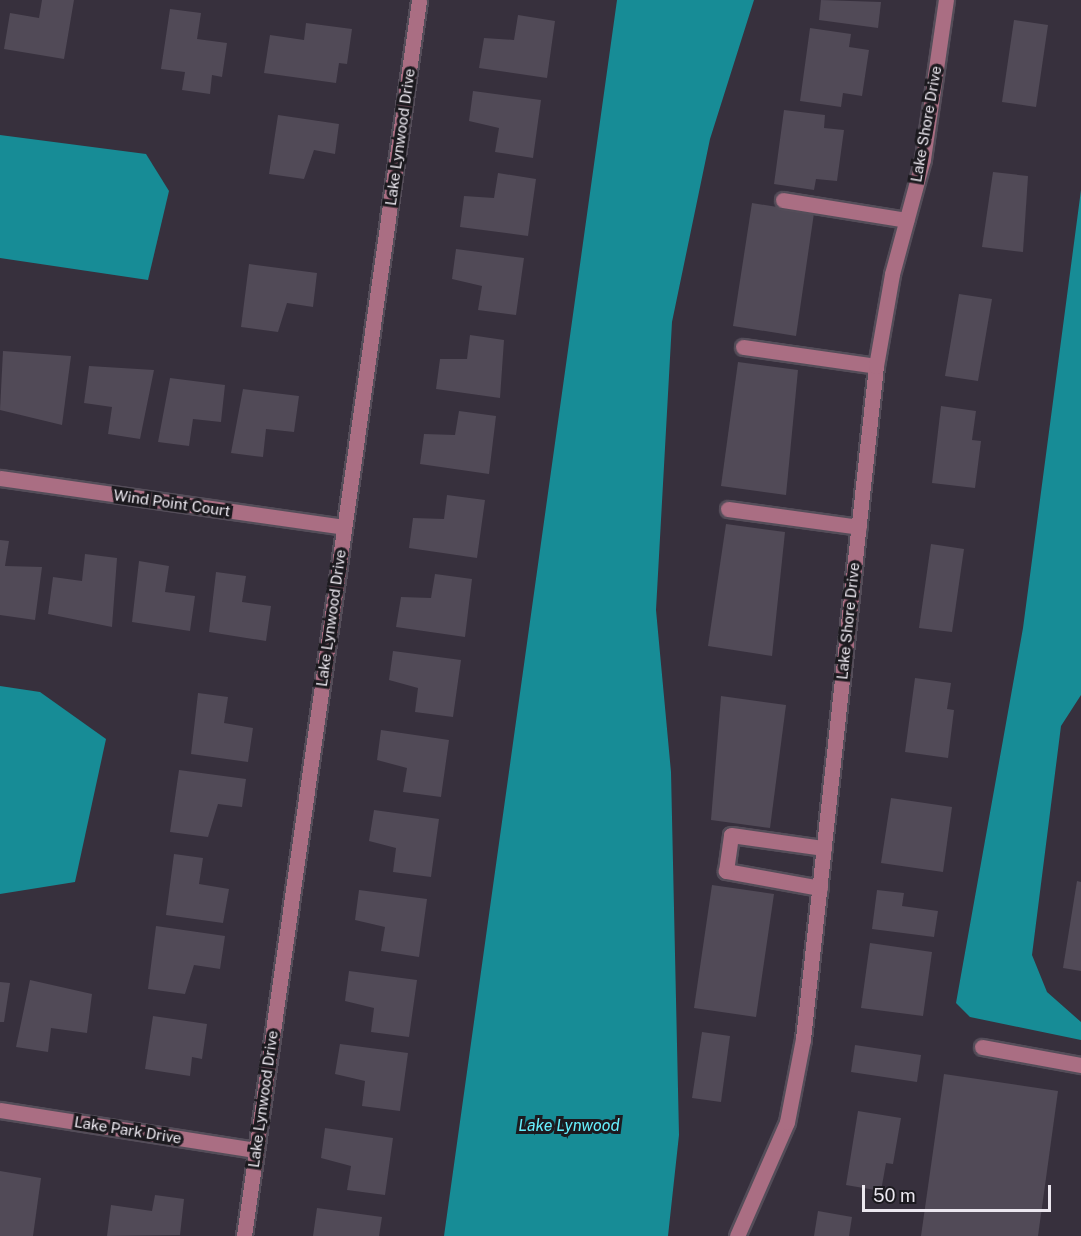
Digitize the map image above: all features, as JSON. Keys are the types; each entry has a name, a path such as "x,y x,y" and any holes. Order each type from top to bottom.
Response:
{"street":[{"name":"Lake Lynwood Drive","path":"244,1236 419,0"},
{"name":"Lake Shore Drive","path":"737,1236 787,1122 803,1039 876,366 906,220 923,159 946,0"},
{"path":"783,201 906,220"},
{"path":"743,347 876,366"},
{"name":"Wind Point Court","path":"0,478 345,527"},
{"path":"728,509 859,527"},
{"path":"820,888 726,871 731,836 824,849"},
{"path":"982,1047 1081,1065"},
{"name":"Lake Park Drive","path":"0,1110 256,1150"}],"water":[{"name":"Lake Lynwood","path":"617,0 754,0 710,139 672,322 656,610 671,772 679,1135 668,1236 444,1236"},
{"path":"0,135 146,154 169,191 148,280 0,258"},
{"path":"1081,190 1081,695 1061,726 1032,955 1047,992 1081,1022 1081,1040 970,1017 956,1003 1023,628"},
{"path":"0,686 40,692 106,739 75,882 0,894"}],"building":[{"path":"42,0 74,0 64,59 4,49 10,13 39,18"},
{"path":"821,0 881,2 878,28 819,20"},
{"path":"170,9 201,13 197,39 227,43 222,77 212,75 210,94 182,90 185,72 161,69"},
{"path":"518,15 555,21 547,78 479,68 484,38 514,40"},
{"path":"1014,20 1048,25 1036,107 1002,102"},
{"path":"306,23 352,29 347,64 339,63 336,83 264,73 270,35 304,40"},
{"path":"810,28 851,34 849,47 869,50 862,96 843,93 841,107 800,101"},
{"path":"473,91 541,100 533,158 495,152 499,128 469,121"},
{"path":"784,110 825,115 824,128 844,130 837,181 816,179 814,190 774,184"},
{"path":"278,115 339,124 335,154 314,150 304,179 269,174"},
{"path":"993,172 1028,176 1023,252 982,247"},
{"path":"498,173 536,179 528,236 460,227 464,196 494,198"},
{"path":"752,203 814,213 796,336 733,326"},
{"path":"456,249 524,258 516,315 478,310 482,286 452,279"},
{"path":"249,264 317,273 313,307 287,303 278,332 241,327"},
{"path":"959,294 992,299 978,381 945,376"},
{"path":"470,335 504,340 500,398 436,389 440,359 467,359"},
{"path":"3,351 71,356 62,425 0,410"},
{"path":"738,362 798,370 786,495 721,486"},
{"path":"89,366 154,370 140,439 108,434 112,407 84,403"},
{"path":"170,378 225,385 221,422 193,419 189,446 158,442"},
{"path":"243,389 299,396 294,432 266,429 263,457 231,453"},
{"path":"941,406 976,411 972,440 981,441 975,488 932,483"},
{"path":"459,411 496,416 489,474 420,464 424,434 455,435"},
{"path":"447,495 485,500 477,558 409,548 413,518 444,519"},
{"path":"726,524 785,532 772,656 708,646"},
{"path":"0,540 9,541 5,566 42,567 35,620 0,615"},
{"path":"931,544 964,549 952,632 919,628"},
{"path":"85,554 117,558 112,627 48,614 53,577 82,581"},
{"path":"139,561 169,566 165,592 195,596 190,631 132,622"},
{"path":"216,572 246,576 242,602 271,606 266,641 209,632"},
{"path":"435,574 472,579 465,637 396,627 401,597 431,598"},
{"path":"393,651 461,660 453,717 415,712 418,688 389,680"},
{"path":"915,678 951,683 947,709 954,710 948,758 905,752"},
{"path":"198,693 228,697 224,723 253,728 248,762 191,754"},
{"path":"721,696 786,705 770,828 711,820"},
{"path":"381,730 449,740 441,797 403,792 407,768 377,760"},
{"path":"179,770 246,779 242,807 218,804 208,837 170,832"},
{"path":"891,798 952,807 943,872 881,863"},
{"path":"374,810 439,819 431,877 393,872 396,848 369,841"},
{"path":"174,854 203,858 199,884 229,889 223,923 166,915"},
{"path":"1077,881 1081,882 1081,971 1063,968"},
{"path":"712,885 774,894 756,1017 694,1008"},
{"path":"359,890 427,899 419,957 381,951 385,927 355,920"},
{"path":"877,890 904,893 902,906 938,911 934,937 872,929"},
{"path":"156,926 225,936 220,969 194,965 185,994 148,989"},
{"path":"870,943 932,952 923,1016 861,1008"},
{"path":"349,971 417,980 409,1037 371,1032 374,1008 345,1001"},
{"path":"30,980 92,994 87,1033 51,1028 48,1052 16,1047"},
{"path":"0,982 10,983 4,1022 0,1022"},
{"path":"153,1016 207,1024 202,1059 192,1057 190,1076 145,1069"},
{"path":"702,1032 730,1036 721,1102 692,1098"},
{"path":"340,1044 408,1053 400,1111 362,1106 365,1081 335,1074"},
{"path":"855,1045 921,1055 917,1082 851,1072"},
{"path":"944,1074 1058,1091 1038,1236 921,1236"},
{"path":"858,1111 901,1118 893,1164 886,1163 881,1191 846,1185"},
{"path":"325,1128 393,1138 385,1195 347,1190 351,1166 321,1158"},
{"path":"0,1171 41,1178 33,1236 0,1236"},
{"path":"155,1195 184,1199 180,1235 107,1236 111,1205 152,1211"},
{"path":"317,1208 382,1217 379,1236 313,1236"},
{"path":"818,1211 852,1217 849,1236 814,1236"}]}
